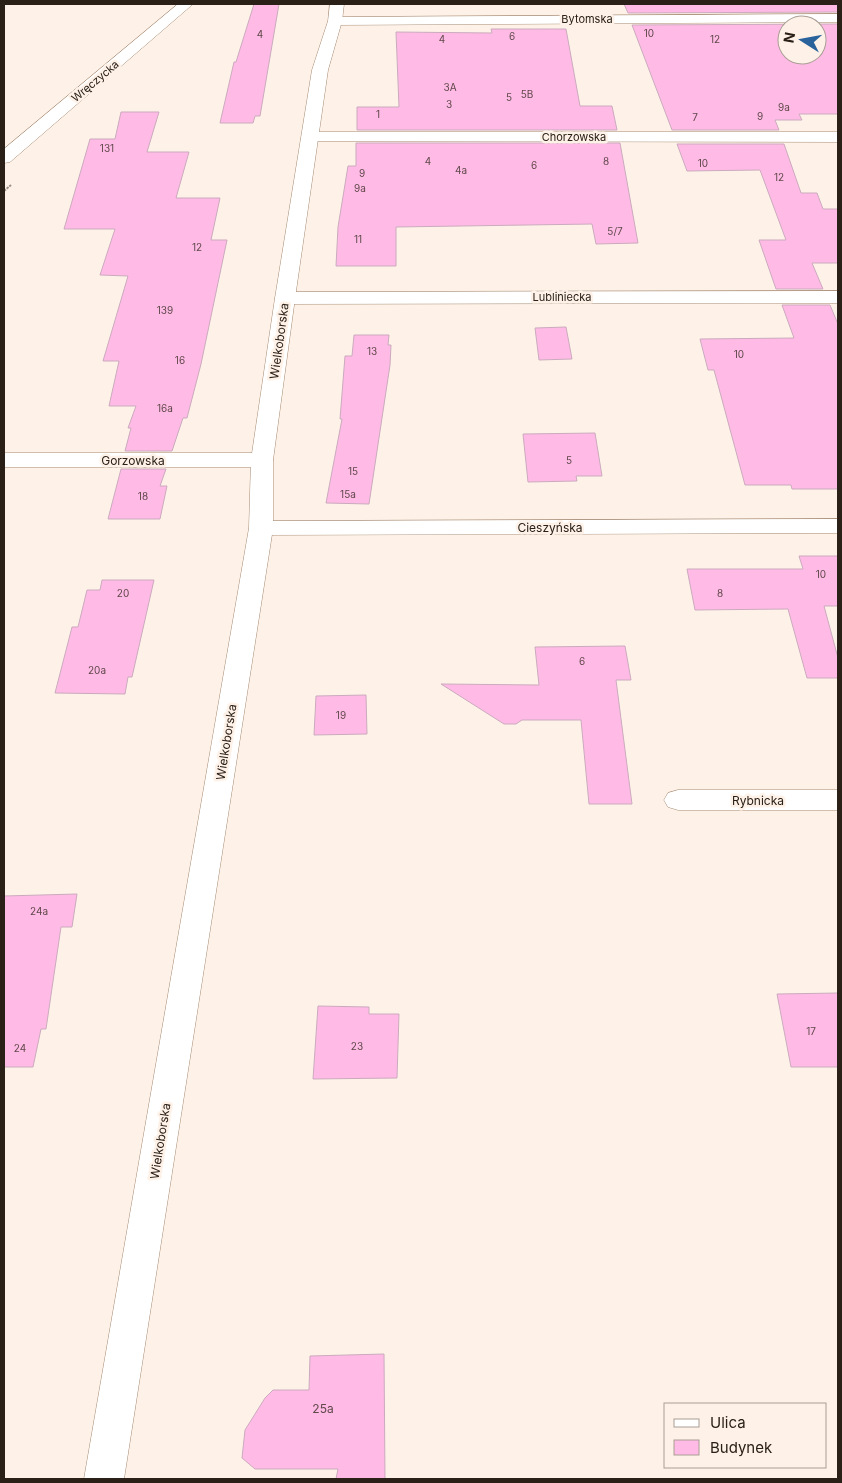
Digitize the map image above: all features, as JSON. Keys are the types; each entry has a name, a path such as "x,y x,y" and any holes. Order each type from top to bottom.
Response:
{"street":[{"name":"Wręczycka","path":"6,154 186,4"},
{"name":"Bytomska","path":"336,12 838,18"},
{"name":"Wielkoborska","path":"104,1479 261,528 262,460 320,70 336,12"},
{"name":"Chorzowska","path":"310,137 838,137"},
{"name":"Lubliniecka","path":"285,298 838,297"},
{"name":"Gorzowska","path":"4,460 262,460"},
{"name":"Cieszyńska","path":"261,528 838,526"},
{"name":"Rybnicka","path":"678,800 838,800"}],"building":[{"path":"254,4 279,4 260,116 255,116 253,123 220,123 234,62 236,62"},
{"path":"624,4 838,4 838,12 628,13"},
{"path":"777,24 777,65 827,65 827,24 838,24 838,114 799,114 802,120 775,120 779,130 672,130 632,25"},
{"path":"491,29 566,29 580,106 612,106 617,130 357,130 357,107 399,107 396,32 492,33"},
{"path":"121,112 159,112 147,152 189,152 176,198 220,198 211,240 227,240 201,364 187,418 183,418 172,451 125,451 131,428 128,428 136,406 109,406 119,361 103,361 128,276 100,275 115,229 64,229 90,139 115,139"},
{"path":"356,143 620,143 638,243 596,244 592,224 396,227 396,266 336,266 338,227 348,166 356,166"},
{"path":"677,144 784,144 801,193 817,193 823,209 838,209 838,263 812,263 823,289 776,289 759,240 786,240 760,170 687,171"},
{"path":"782,305 830,305 838,324 838,489 792,489 791,485 745,485 714,370 708,370 700,339 794,338"},
{"path":"566,327 572,359 539,360 535,328"},
{"path":"354,335 389,335 388,345 391,345 390,365 369,504 326,503 342,419 340,419 345,356 352,356"},
{"path":"595,433 602,476 576,476 577,481 528,482 523,434"},
{"path":"121,469 166,469 160,486 167,486 160,519 108,519"},
{"path":"799,556 838,556 838,606 824,606 838,658 838,678 807,678 788,609 695,610 687,569 803,569"},
{"path":"102,580 154,580 132,677 128,677 125,694 55,693 72,627 78,627 87,590 100,590"},
{"path":"625,646 631,680 616,680 632,804 589,804 581,720 522,720 516,724 504,724 441,684 539,685 535,647"},
{"path":"366,695 367,734 314,735 316,696"},
{"path":"77,894 72,927 61,927 46,1029 41,1029 33,1067 4,1067 4,896"},
{"path":"838,993 838,1067 791,1067 777,994"},
{"path":"318,1006 369,1007 369,1014 399,1014 397,1078 313,1079"},
{"path":"384,1354 385,1479 336,1479 338,1469 255,1469 242,1458 245,1430 265,1398 273,1390 309,1390 310,1356"}]}
